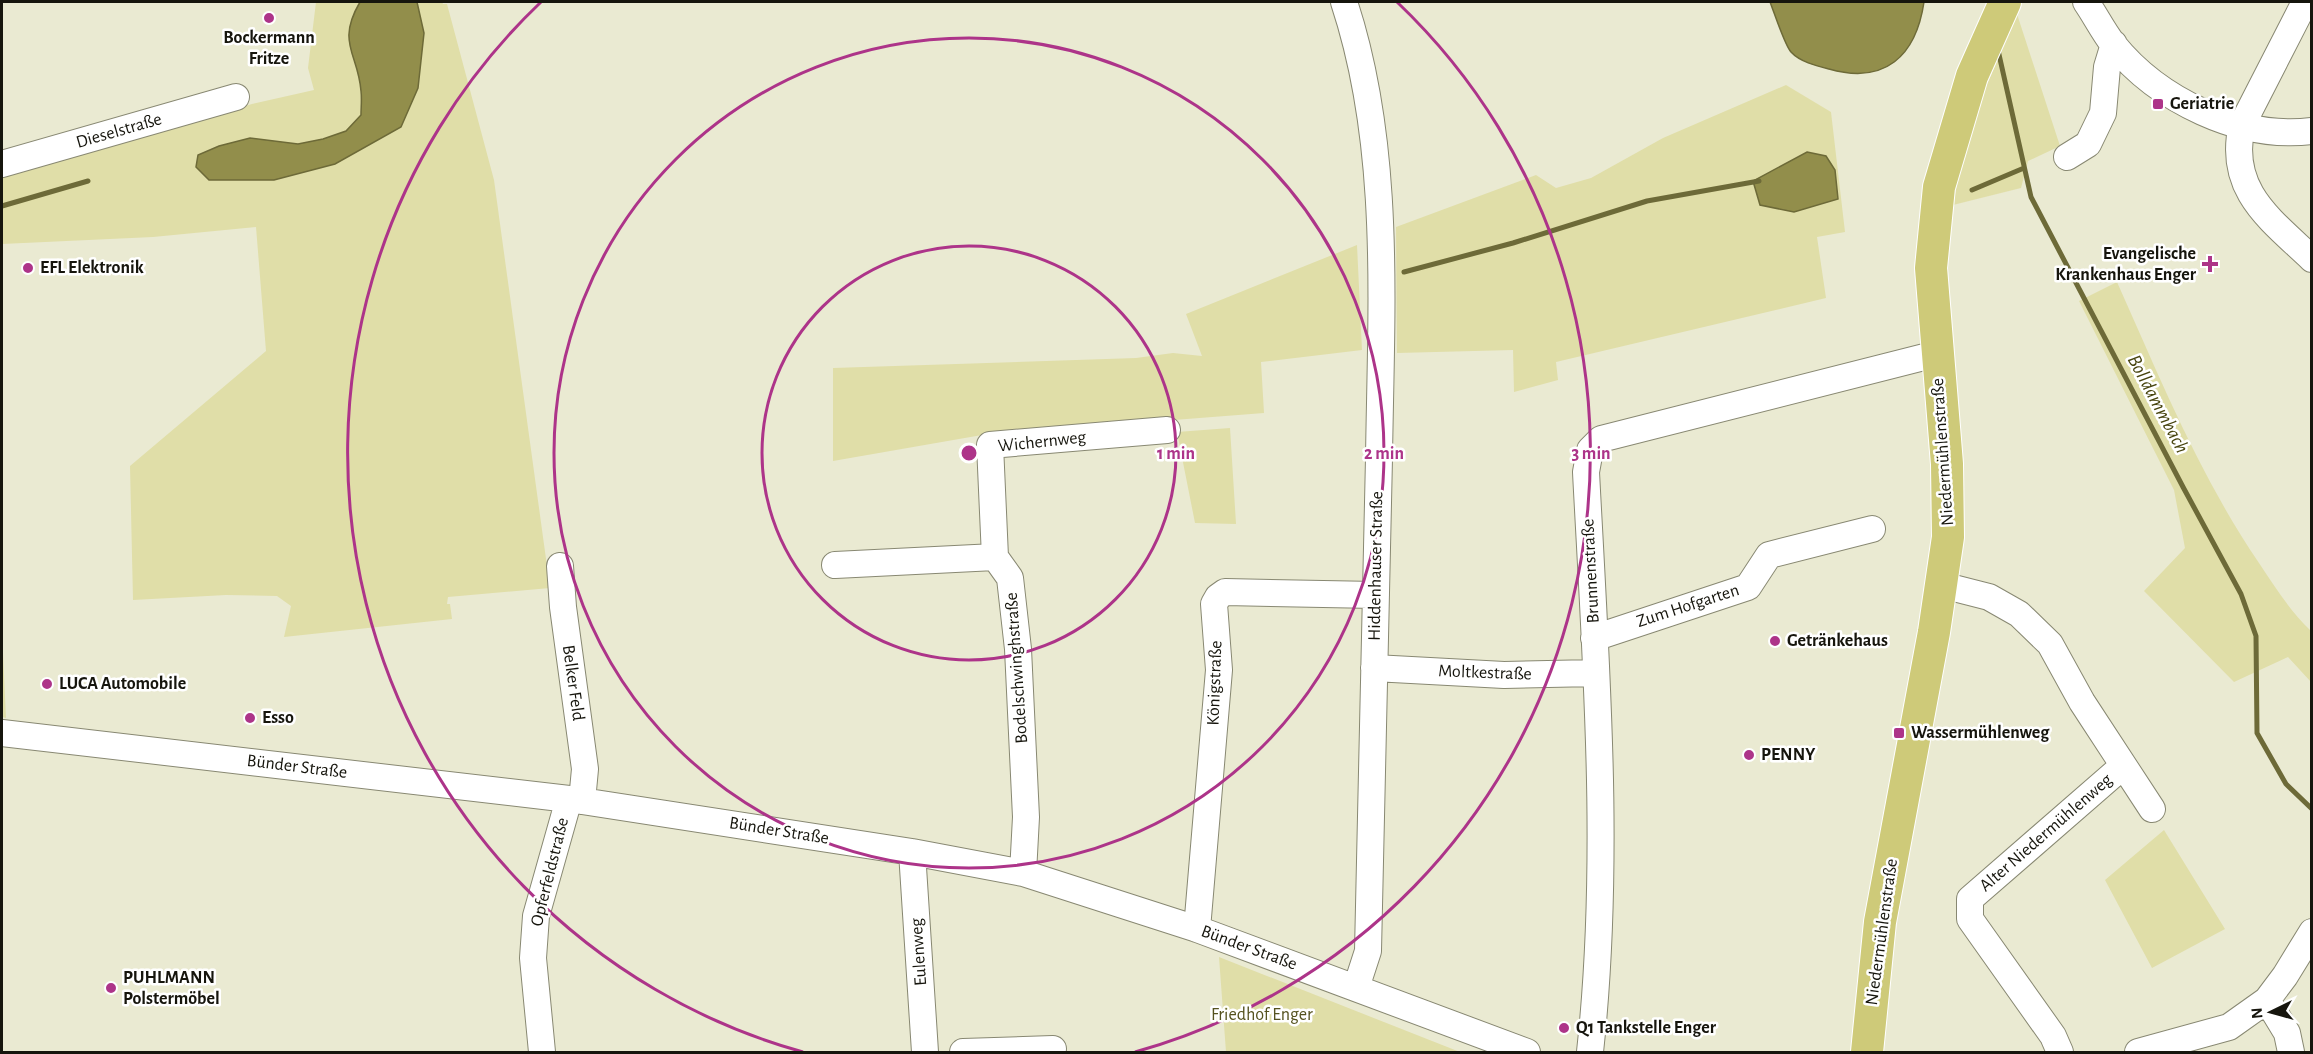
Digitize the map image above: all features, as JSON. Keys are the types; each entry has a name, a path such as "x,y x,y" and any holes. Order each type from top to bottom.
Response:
{"main road":[{"name":"Niedermühlenstraße","path":"1868,1053 1880,922 1942,585 1948,537 1947,464 1930,268 1938,187 1972,76 2006,2"}],"street":[{"name":"Hiddenhauser Straße","path":"1344,2 1354,31 1372,128 1380,238 1380,379 1368,951 1356,988"},
{"path":"2305,2 2242,125 2238,142 2239,163 2245,184 2260,210 2312,259"},
{"path":"2084,5 2114,45 2146,77 2181,101 2207,114 2264,131 2290,134 2312,131"},
{"path":"2067,157 2088,144 2103,113 2107,67 2114,45"},
{"name":"Dieselstraße","path":"2,164 236,97"},
{"name":"Brunnenstraße","path":"1590,1053 1596,1002 1601,888 1596,673 1586,472 1590,450 1601,439 1936,354"},
{"name":"Wichernweg","path":"995,557 990,446 1167,430"},
{"name":"Zum Hofgarten","path":"1594,638 1748,587 1769,555 1872,528"},
{"path":"835,565 995,557"},
{"name":"Bodelschwinghstraße","path":"995,557 1010,578 1018,649 1026,817 1023,873"},
{"name":"Belker Feld","path":"560,566 563,607 585,769 576,800"},
{"path":"1942,585 1989,597 2019,614 2050,644 2082,702 2152,809"},
{"name":"Königstraße","path":"1197,929 1219,670 1215,604 1218,597 1225,592 1376,595"},
{"name":"Moltkestraße","path":"1374,669 1504,675 1596,673"},
{"name":"Bünder Straße","path":"2,733 576,800 912,852 1023,873 1197,929 1527,1053"},
{"name":"Alter Niedermühlenweg","path":"2060,1053 2053,1036 1970,920 1970,899 2123,766"},
{"name":"Opferfeldstraße","path":"542,1053 533,958 536,916 576,800"},
{"name":"Eulenweg","path":"912,852 925,1053"},
{"path":"2138,1053 2229,1027 2267,1000 2312,932"},
{"path":"2267,1000 2286,1033 2291,1053"},
{"path":"963,1053 1053,1049"}],"green space":[{"path":"316,2 442,2 447,4 494,180 550,588 448,597 447,604 450,604 452,619 284,637 291,606 277,596 226,595 133,600 130,466 266,351 256,227 153,237 2,244 2,175 252,104 314,90 308,68"},
{"path":"2017,14 2060,146 2028,161 2021,188 1953,205 1963,152 1982,96"},
{"path":"1786,85 1831,112 1845,232 1817,237 1826,298 1556,362 1558,380 1514,392 1513,350 1397,353 1396,227 1536,175 1556,188 1591,178 1663,138"},
{"path":"1357,245 1362,350 1261,362 1264,413 982,435 833,461 833,368 1136,358 1173,353 1202,356 1186,314"},
{"path":"2117,282 2182,426 2237,530 2277,590 2311,631 2311,682 2288,657 2234,682 2144,591 2185,548 2174,490 2079,301"},
{"path":"1230,428 1236,524 1195,523 1177,432"},
{"path":"2,631 6,718 2,717"},
{"path":"2164,830 2225,929 2152,968 2105,880"},
{"name":"Friedhof Enger","path":"1219,957 1460,1052 1226,1052"}],"shaded area":[{"path":"360,2 417,2 424,33 418,88 401,127 335,164 274,180 209,180 196,167 198,155 219,146 250,138 298,144 323,139 346,131 361,115 359,78 349,38 353,16"},
{"path":"1770,2 1924,2 1914,38 1895,62 1882,69 1866,73 1849,73 1814,65 1791,52"},
{"path":"1807,152 1826,156 1835,170 1838,199 1794,212 1760,205 1753,181"}],"waterway":[{"name":"Bolldammbach","path":"1998,50 2031,197 2241,594 2256,636 2257,733 2286,784 2312,809"},
{"path":"1972,190 2024,168"},
{"path":"2,206 88,181"},
{"path":"1404,272 1513,243 1647,201 1759,181"}],"place":[{"name":"Bockermann Fritze","path":"269,18"},
{"name":"Geriatrie","path":"2158,104"},
{"name":"Evangelische Krankenhaus Enger","path":"2210,264"},
{"name":"EFL Elektronik","path":"28,268"},
{"name":"Getränkehaus","path":"1775,641"},
{"name":"LUCA Automobile","path":"47,684"},
{"name":"Esso","path":"250,718"},
{"name":"Wassermühlenweg","path":"1899,733"},
{"name":"PENNY","path":"1749,755"},
{"name":"PUHLMANN Polstermöbel","path":"111,988"},
{"name":"Q1 Tankstelle Enger","path":"1564,1028"}]}
